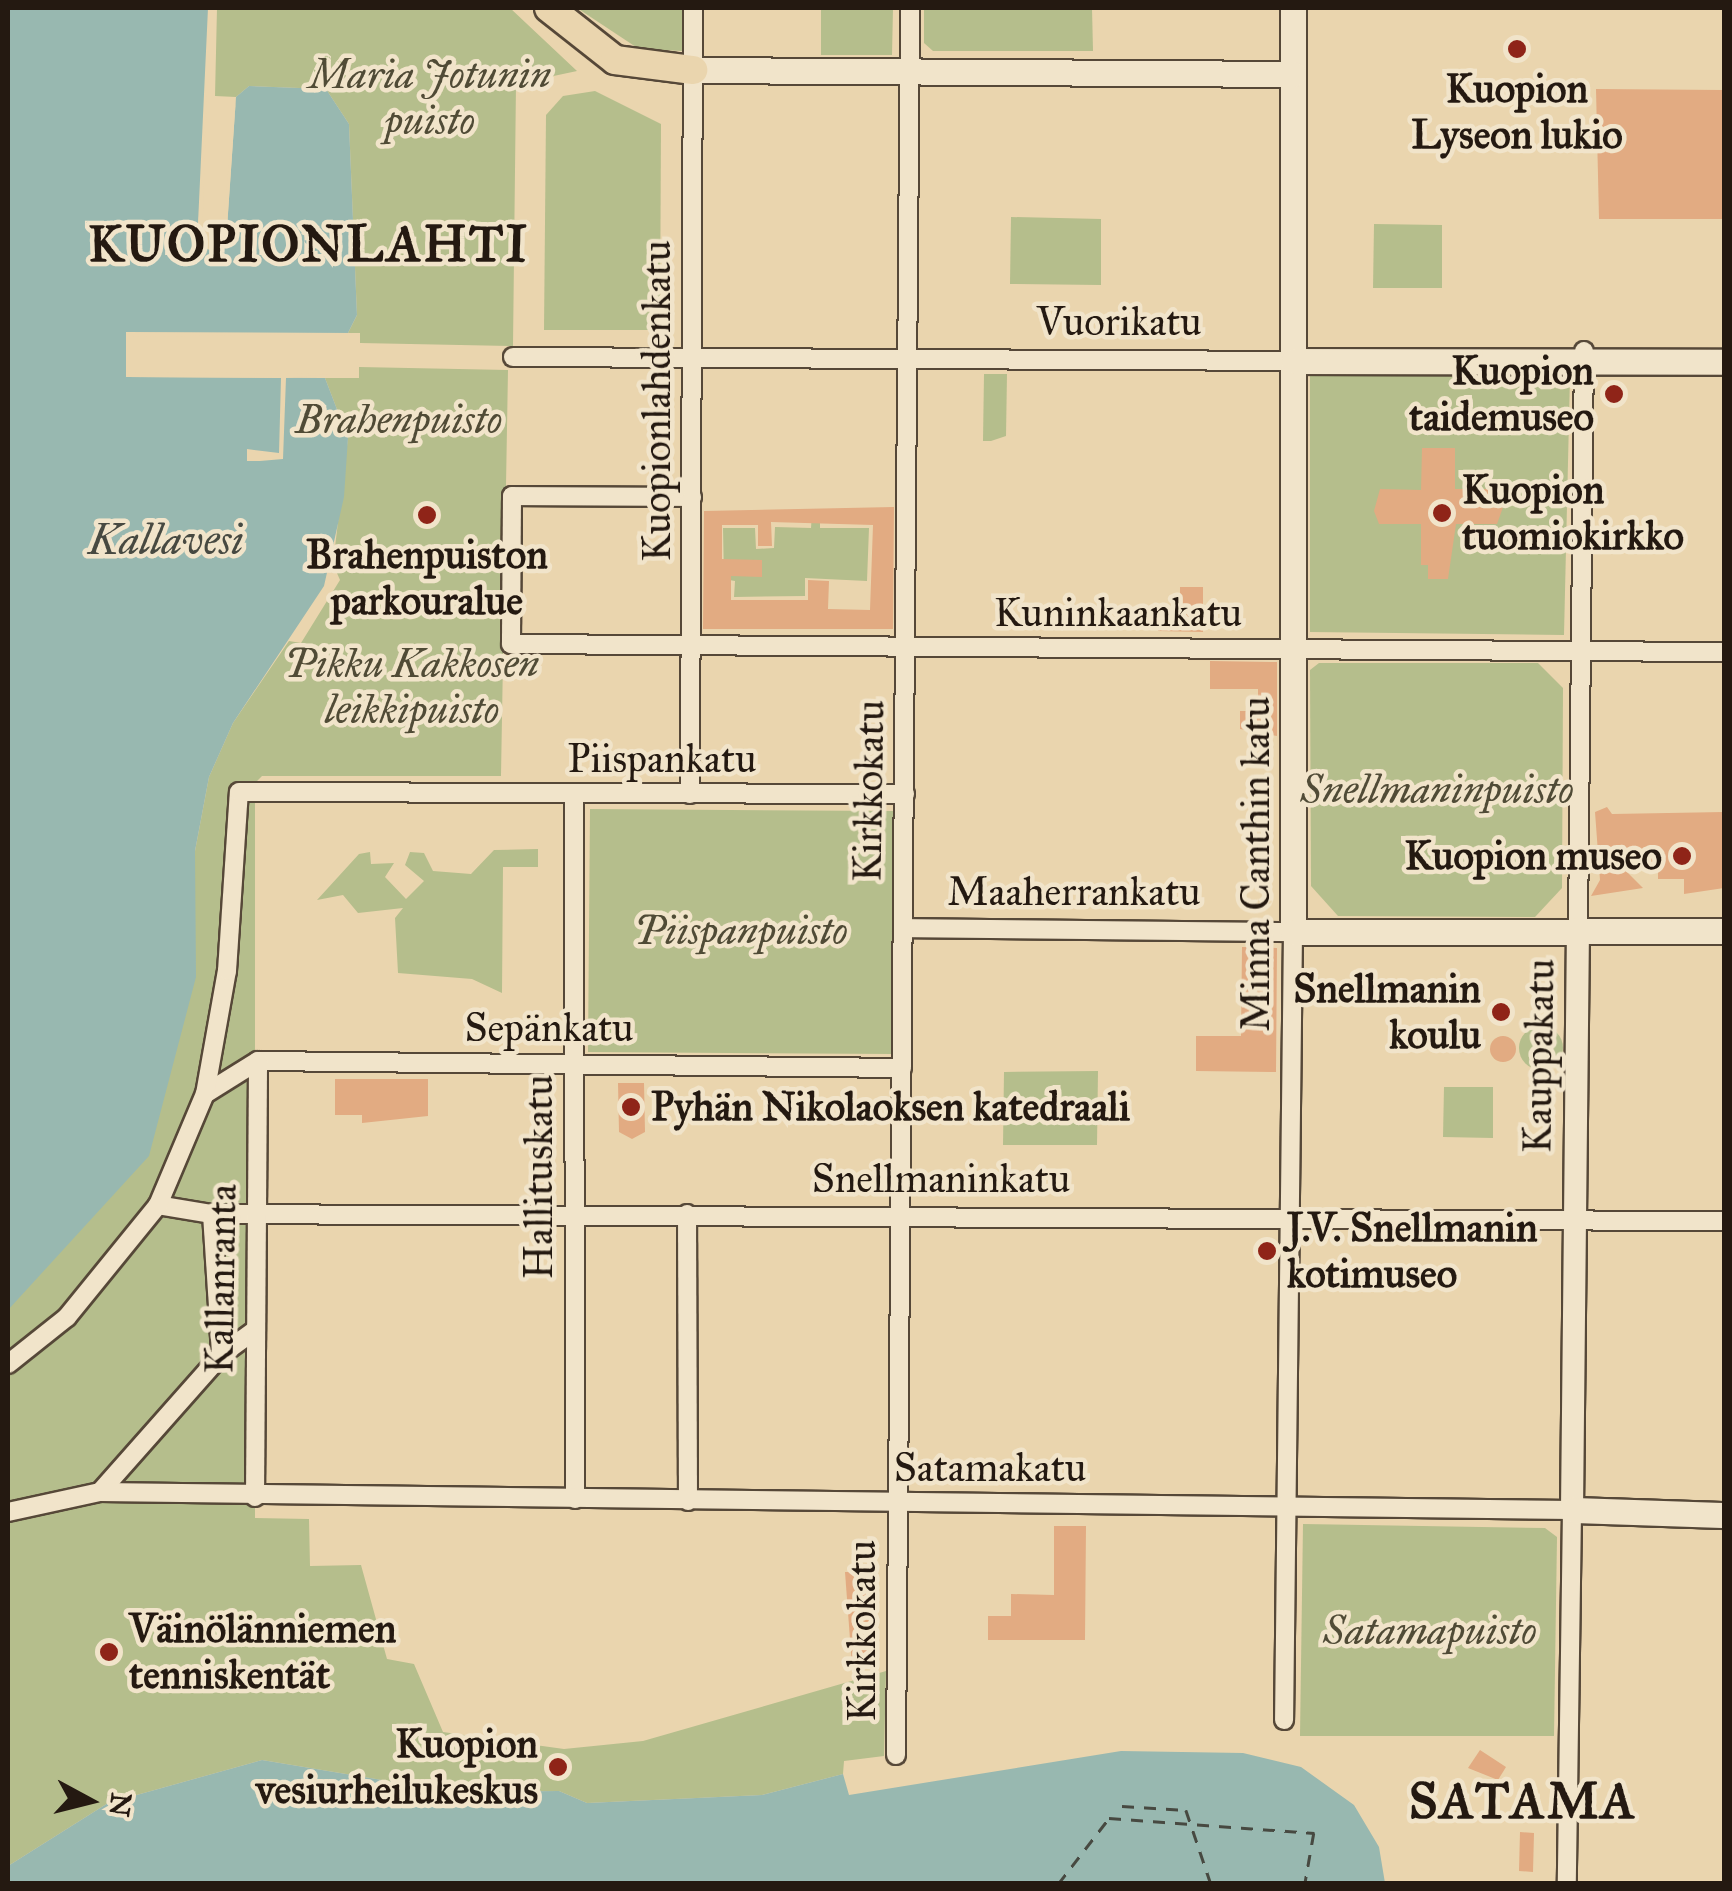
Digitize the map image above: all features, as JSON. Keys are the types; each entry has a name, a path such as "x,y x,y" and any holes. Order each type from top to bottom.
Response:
{"main road":[{"path":"548,8 615,60 693,70 910,68 1293,74"},
{"name":"Minna Canthin katu","path":"1293,8 1293,932"},
{"name":"Vuorikatu","path":"1294,361 1584,356 1724,362"},
{"name":"Maaherrankatu","path":"1293,932 1724,930"},
{"name":"Satamakatu","path":"1572,1510 1724,1514"}],"street":[{"name":"Kuopionlahdenkatu","path":"690,794 693,8"},
{"name":"Kirkkokatu","path":"896,1755 910,8"},
{"name":"Vuorikatu","path":"513,356 1294,361"},
{"name":"Kauppakatu","path":"1567,1884 1584,356"},
{"name":"Kuninkaankatu","path":"692,496 512,496 511,644 1724,652"},
{"name":"Piispankatu","path":"205,1094 227,970 240,792 904,794"},
{"name":"Hallituskatu","path":"574,794 575,1500"},
{"name":"Maaherrankatu","path":"903,928 1293,932"},
{"name":"Minna Canthin katu","path":"1284,1720 1293,1216 1293,932"},
{"path":"8,1364 67,1317 158,1205 205,1094 258,1061"},
{"name":"Sepänkatu","path":"258,1061 902,1068"},
{"name":"Kallanranta","path":"254,1498 258,1061"},
{"name":"Snellmaninkatu","path":"158,1205 212,1214 1293,1216 1724,1221"},
{"path":"212,1214 220,1355"},
{"path":"686,1214 688,1501"},
{"path":"100,1492 220,1355 255,1330"},
{"name":"Satamakatu","path":"8,1512 100,1492 254,1498 1572,1510"}],"green space":[{"name":"Maria Jotunin puisto","path":"217,8 510,8 577,71 516,84 513,346 360,343 360,333 348,333 357,315 349,124 326,89 249,86 236,97 215,96"},
{"path":"577,8 682,8 682,51 639,49"},
{"path":"821,8 893,8 892,55 821,55"},
{"path":"924,8 1092,8 1093,51 933,51 924,43"},
{"path":"595,91 661,124 660,330 544,330 546,115 563,96"},
{"path":"1011,217 1101,219 1101,285 1010,284"},
{"path":"1374,224 1442,225 1442,288 1373,288"},
{"path":"359,367 508,370 501,776 262,776 255,783 255,1518 309,1519 310,1566 361,1565 387,1659 414,1664 443,1732 564,1749 643,1741 886,1671 884,1756 844,1761 843,1774 762,1795 587,1803 559,1791 454,1792 262,1760 108,1803 8,1866 8,1113 195,934 195,851 209,777 233,723 289,641 301,643 340,580 333,564 348,438 325,378 359,378"},
{"path":"984,374 1007,374 1006,436 991,441 983,441"},
{"path":"1310,375 1570,376 1564,635 1310,632"},
{"path":"812,512 820,512 820,528 869,528 867,581 805,578 805,596 734,597 735,581 724,579 723,528 755,528 756,549 774,548 775,527 811,528"},
{"name":"Snellmaninpuisto","path":"1319,663 1538,663 1563,688 1562,888 1535,917 1338,916 1311,886 1310,670"},
{"name":"Piispanpuisto","path":"590,809 894,811 892,1054 588,1052"},
{"path":"538,849 538,867 503,867 502,993 472,979 398,973 395,918 403,908 358,913 343,895 317,900 359,854 370,852 371,864 394,863 385,877 406,899 424,881 405,865 410,852 424,853 433,871 471,874 494,850"},
{"path":"1541,1026 1557,1032 1563,1048 1557,1064 1541,1070 1525,1064 1519,1048 1525,1032"},
{"path":"1098,1071 1097,1145 1003,1145 1004,1072"},
{"path":"1444,1087 1493,1087 1493,1138 1443,1137"},
{"name":"Satamapuisto","path":"1303,1524 1545,1528 1557,1537 1554,1736 1300,1736"}],"water":[{"name":"Kallavesi","path":"8,8 208,8 197,245 213,251 226,242 236,97 249,86 326,89 349,124 357,315 348,333 126,333 126,377 325,378 348,438 344,497 324,586 233,723 209,777 195,851 196,977 149,1156 8,1310"},
{"path":"1121,1751 1243,1753 1301,1767 1354,1805 1379,1847 1385,1883 8,1884 8,1866 108,1803 262,1760 454,1792 559,1791 587,1803 762,1795 843,1774 849,1795"}],"pier":[{"path":"207,95 202,242 212,245 221,239 236,97 226,242 213,251 197,245"},
{"path":"126,332 354,333 131,337 131,372 329,374 286,378 283,459 247,461 247,449 279,453 281,378 126,377"}],"building":[{"path":"1596,89 1724,90 1724,219 1599,219"},
{"name":"Kuopion tuomiokirkko","path":"1422,448 1455,448 1455,489 1498,489 1497,499 1506,499 1497,524 1456,524 1448,579 1428,579 1428,565 1421,565 1421,524 1379,524 1374,511 1380,489 1421,490"},
{"path":"894,507 893,629 703,629 704,511","holes":["771,522 873,525 870,610 828,609 829,581 808,580 808,600 731,600 731,576 762,577 762,560 722,559 722,525 758,525 758,546 772,546"]},
{"path":"1180,587 1203,587 1203,632 1158,631 1158,611 1180,611"},
{"path":"1210,661 1277,662 1277,736 1240,729 1240,711 1258,711 1258,689 1210,689"},
{"name":"Kuopion museo","path":"1607,807 1612,814 1724,812 1724,888 1684,894 1684,879 1658,879 1658,866 1621,866 1643,888 1591,896 1600,880 1595,812"},
{"path":"1242,947 1277,948 1276,1072 1196,1071 1196,1036 1241,1036"},
{"path":"1503,1036 1512,1040 1516,1049 1512,1058 1503,1062 1494,1058 1490,1049 1494,1040"},
{"path":"335,1079 428,1079 428,1116 362,1123 362,1115 335,1115"},
{"name":"Pyhän Nikolaoksen katedraali","path":"618,1083 644,1083 645,1132 632,1139 619,1132"},
{"path":"1054,1526 1086,1526 1085,1640 988,1640 988,1616 1011,1616 1011,1594 1054,1595"},
{"path":"845,1572 870,1572 876,1665 852,1666"},
{"path":"1480,1750 1506,1767 1498,1780 1468,1768"},
{"path":"1520,1832 1534,1833 1533,1872 1519,1871"}],"ferry route":[{"path":"1122,1806 1186,1810 1211,1884"},
{"path":"1058,1884 1109,1818 1314,1833 1305,1884"}],"place":[{"name":"Kuopion Lyseon lukio","path":"1517,49"},
{"name":"Kuopion taidemuseo","path":"1614,394"},
{"name":"Kuopion tuomiokirkko","path":"1442,513"},
{"name":"Brahenpuiston parkouralue","path":"427,515"},
{"name":"Kuopion museo","path":"1682,856"},
{"name":"Snellmanin koulu","path":"1501,1012"},
{"name":"Pyhän Nikolaoksen katedraali","path":"631,1107"},
{"name":"J.V. Snellmanin kotimuseo","path":"1267,1251"},
{"name":"Väinölänniemen tenniskentät","path":"109,1652"},
{"name":"Kuopion vesiurheilukeskus","path":"558,1767"}],"district":[{"name":"KUOPIONLAHTI","path":"309,245"},
{"name":"SATAMA","path":"1523,1802"}],"park label":[{"name":"Brahenpuisto","path":"399,420"},
{"name":"Pikku Kakkosen leikkipuisto","path":"412,687"}]}
